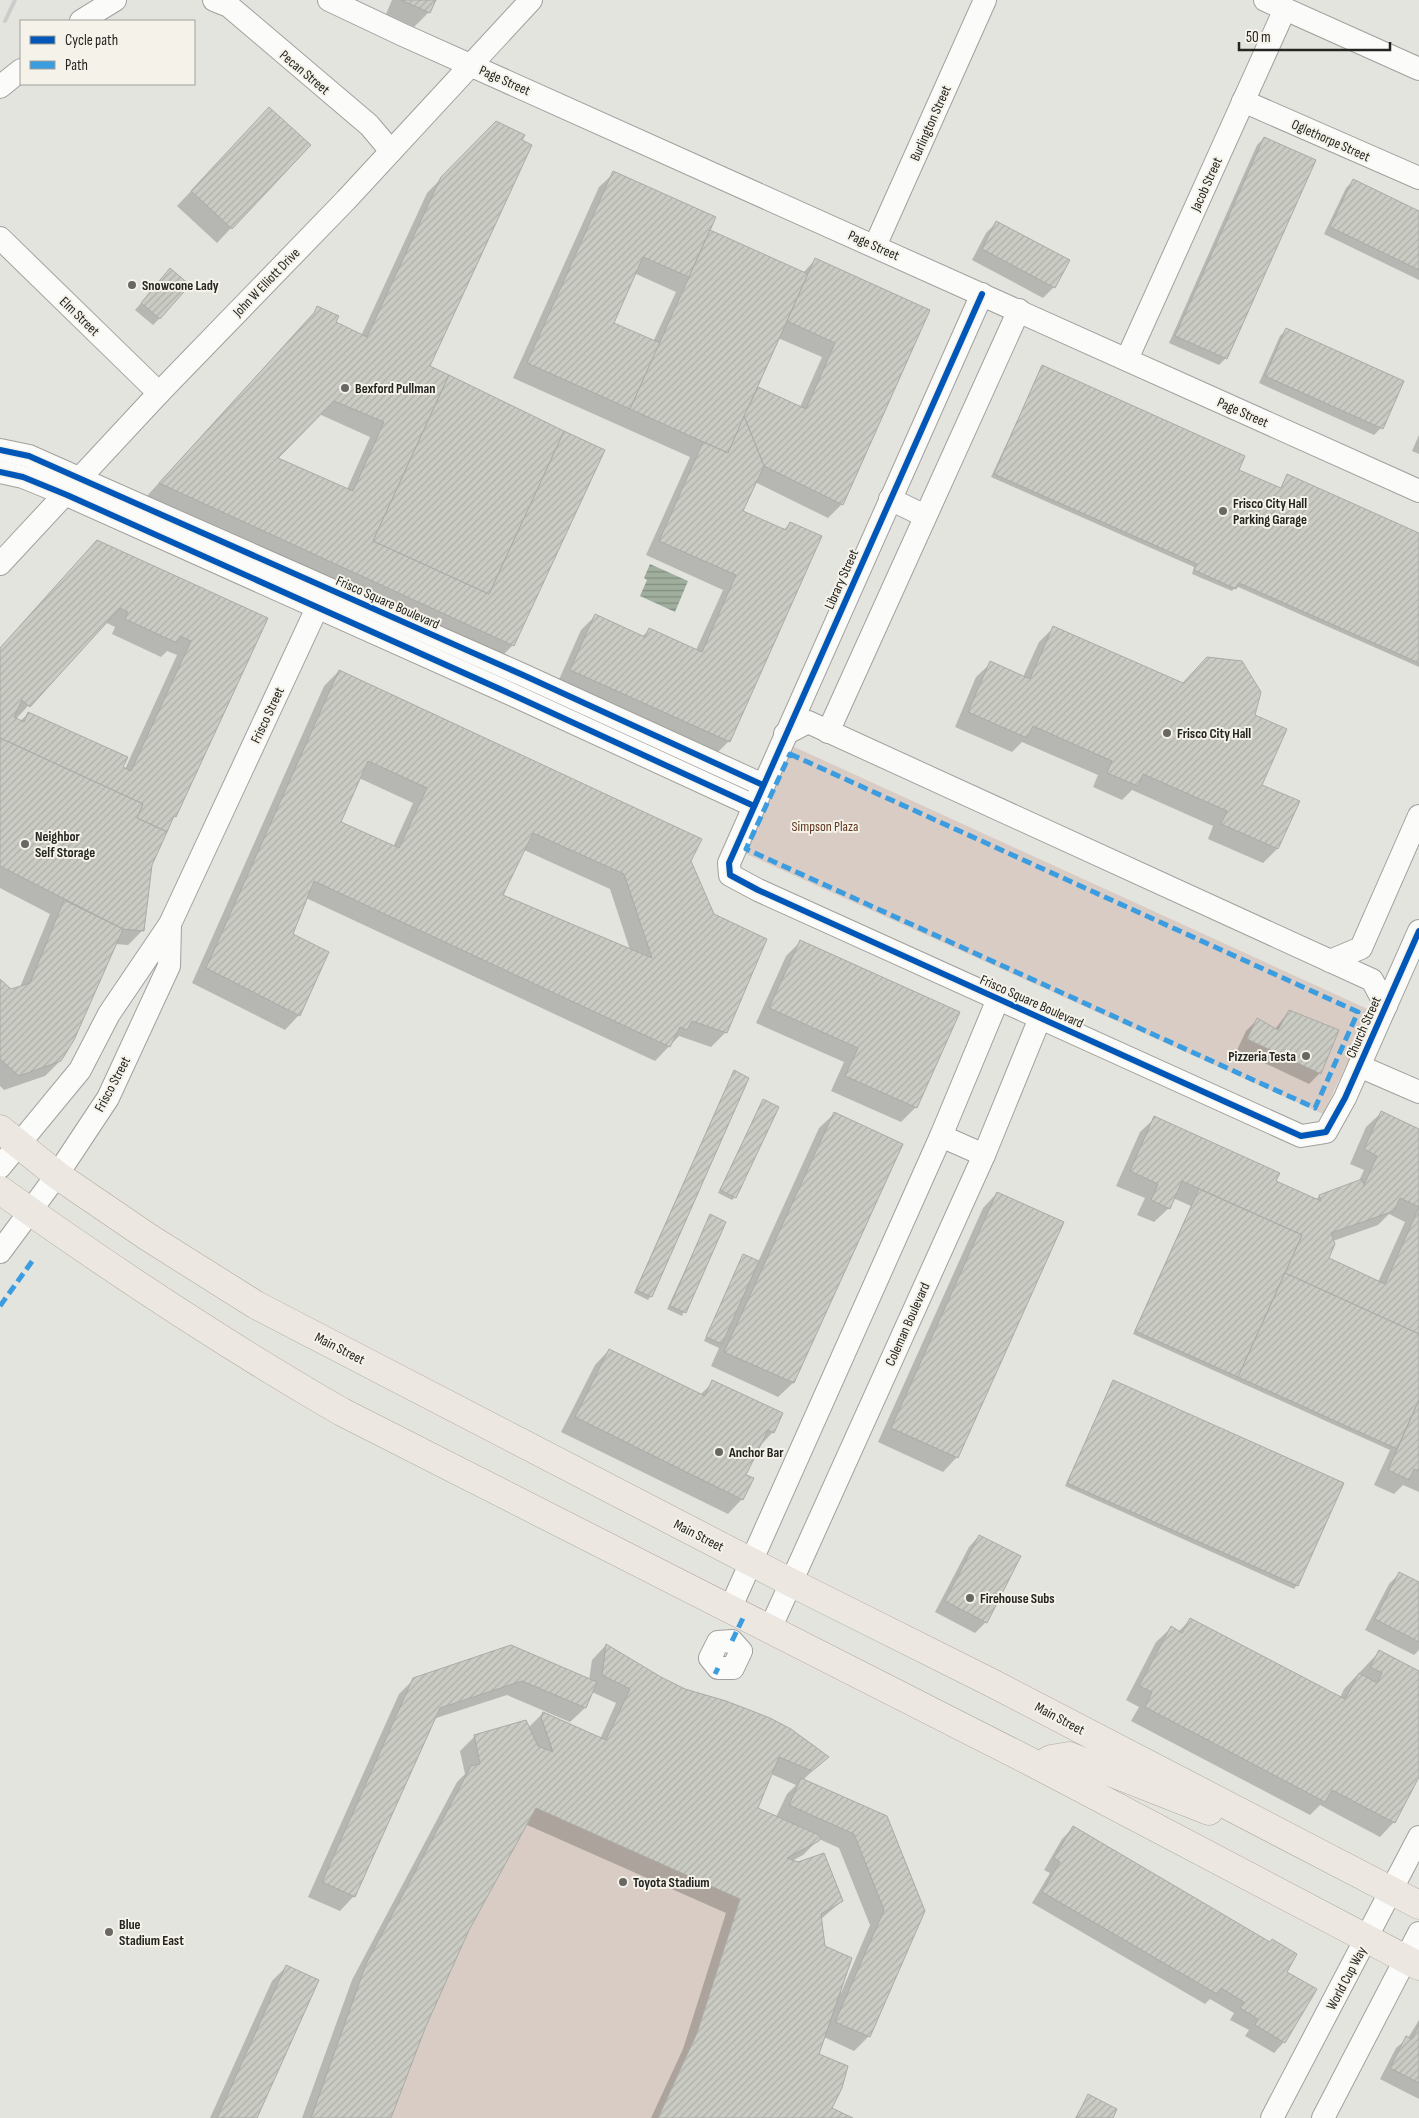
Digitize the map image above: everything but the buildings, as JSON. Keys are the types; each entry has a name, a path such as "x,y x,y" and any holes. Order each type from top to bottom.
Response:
{"main road":[{"name":"Main Street","path":"9,1137 57,1175 148,1237 256,1305 790,1582 992,1682 1419,1905"},
{"path":"0,1190 260,1365 333,1407 451,1469 1039,1766 1413,1963"},
{"path":"1039,1766 1051,1759 1068,1756 1184,1802 1230,1818 1266,1825"}],"street":[{"path":"84,20 115,0"},
{"name":"Pecan Street","path":"214,0 229,6 368,125 391,150"},
{"name":"Page Street","path":"329,0 1419,491"},
{"name":"John W Elliott Drive","path":"0,564 472,65 531,0"},
{"name":"Burlington Street","path":"875,246 985,0"},
{"path":"1265,0 1419,69"},
{"name":"Jacob Street","path":"1127,359 1285,9"},
{"path":"0,87 20,71"},
{"name":"Oglethorpe Street","path":"1243,101 1419,178"},
{"name":"Elm Street","path":"0,238 159,394"},
{"name":"Library Street","path":"730,875 729,862 982,294"},
{"path":"828,732 1018,310"},
{"name":"Frisco Square Boulevard","path":"0,450 29,456 74,487 322,597 754,806"},
{"name":"Frisco Square Boulevard","path":"0,472 74,487"},
{"path":"890,499 925,516"},
{"name":"Frisco Square Boulevard","path":"322,597 523,675 763,785"},
{"name":"Frisco Street","path":"0,1167 9,1137 80,1070 109,1014 170,924 322,597"},
{"path":"785,734 808,722 1372,980 1386,1006"},
{"path":"1330,961 1361,948 1419,816"},
{"name":"Frisco Square Boulevard","path":"730,875 767,894 1301,1136 1326,1132"},
{"name":"Frisco Street","path":"0,1252 57,1175 108,1098 168,966 170,924"},
{"name":"Church Street","path":"1326,1132 1359,1066 1419,932"},
{"path":"717,1671 710,1658 718,1642 732,1641 750,1561 941,1136 998,999"},
{"name":"Coleman Boulevard","path":"770,1629 984,1155 1040,1018"},
{"path":"1359,1066 1419,1092"},
{"path":"941,1136 984,1155"},
{"name":"World Cup Way","path":"1272,2118 1419,1837"},
{"path":"1323,2118 1413,1963 1419,1933"}],"green space":[{"name":"Simpson Plaza","path":"790,745 1372,1011 1323,1114 742,852"},
{"name":"Toyota Stadium","path":"606,1644 675,1685 740,1706 767,1717 793,1731 829,1757 812,1771 779,1757 758,1808 821,1836 819,1841 787,1858 798,1862 824,1853 843,1901 821,1914 825,1946 852,1958 819,2054 848,2066 842,2088 832,2108 853,2118 311,2118 366,1964 471,1766 480,1764 474,1735 526,1720 538,1746 552,1752 541,1717 543,1712 606,1740 630,1689 602,1675"}],"shaded area":[{"path":"650,564 688,581 675,612 640,596 647,580 644,578"}],"railway":[{"path":"5,21 15,0"}],"marked path":[{"path":"790,754 1358,1012 1315,1108 746,849 790,754"},
{"path":"0,1306 33,1260"},
{"path":"732,1641 744,1616"},
{"path":"715,1674 718,1668"}],"cycle path":[{"path":"982,294 729,863 730,875 758,890 1301,1136 1326,1132 1345,1098 1419,931"},
{"path":"0,450 29,456 523,675 763,785"},
{"path":"0,472 23,477 67,495 513,695 754,806"}],"place":[{"name":"Snowcone Lady","path":"132,285"},
{"name":"Bexford Pullman","path":"345,388"},
{"name":"Frisco City Hall Parking Garage","path":"1223,511"},
{"name":"Frisco City Hall","path":"1167,733"},
{"name":"Neighbor Self Storage","path":"25,844"},
{"name":"Pizzeria Testa","path":"1306,1056"},
{"name":"Anchor Bar","path":"719,1452"},
{"name":"Firehouse Subs","path":"970,1598"},
{"name":"Toyota Stadium","path":"623,1882"},
{"name":"Blue Stadium East","path":"109,1932"}]}
